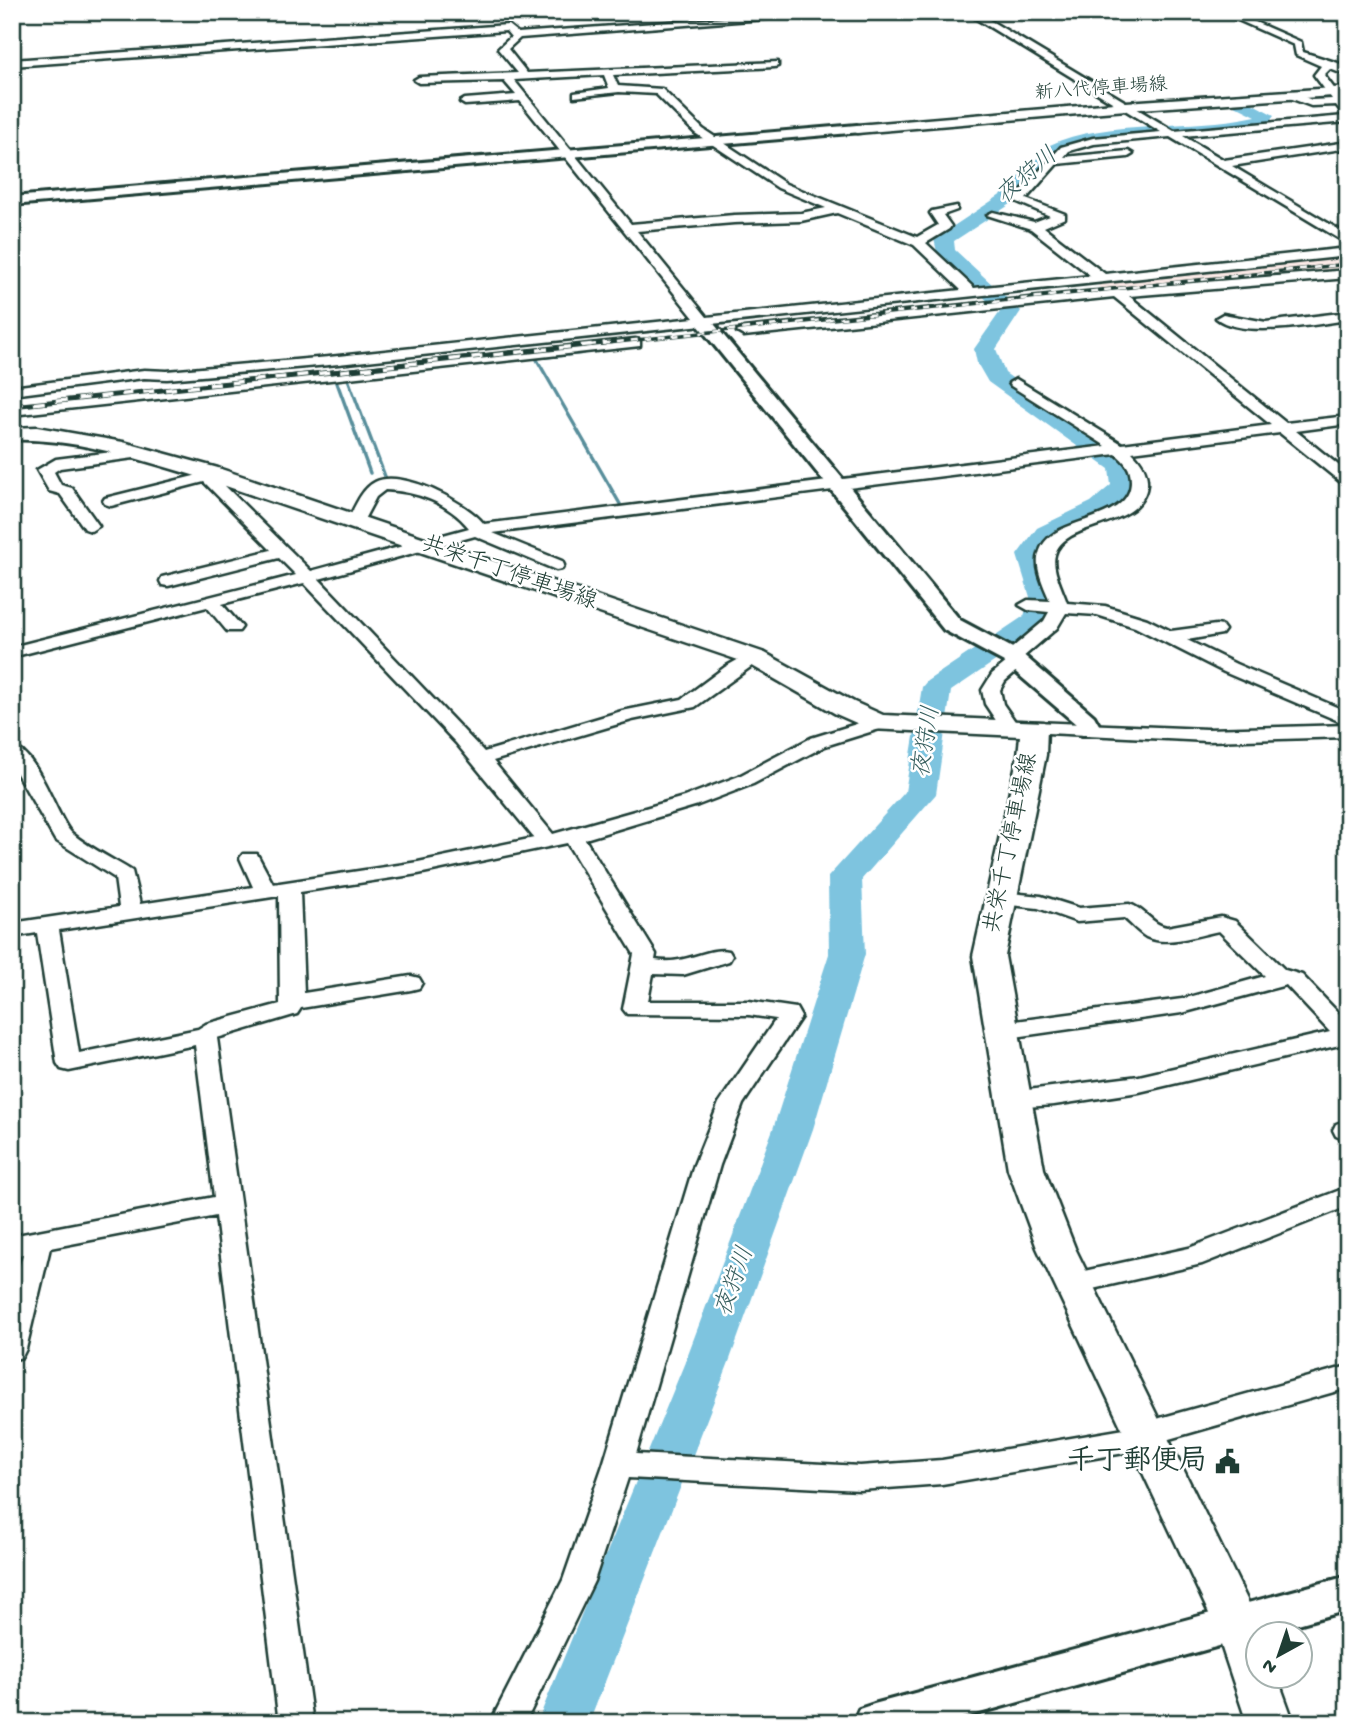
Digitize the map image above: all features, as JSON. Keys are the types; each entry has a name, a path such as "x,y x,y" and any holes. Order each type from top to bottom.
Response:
{"main road":[{"name":"新八代停車場線","path":"857,129 1126,106 1291,95 1340,95"},
{"name":"共栄千丁停車場線","path":"14,426 37,433 144,453 428,546 754,658 845,708 890,722 1022,727 1032,755 989,956 1026,1169 1056,1248 1236,1624 1271,1723"}],"street":[{"path":"488,38 514,39 848,12"},
{"path":"970,12 1348,240"},
{"path":"1224,12 1298,44 1297,51 1348,73"},
{"path":"12,63 508,28 514,39"},
{"path":"514,39 503,49 524,76"},
{"path":"1035,226 1060,218 1019,200 1070,146 1170,132 1347,115 1340,95 1319,75 1323,68 1348,63"},
{"path":"419,80 775,64"},
{"path":"608,73 612,88 616,90"},
{"path":"507,78 706,331 952,625 1013,658 1086,721 1090,730"},
{"path":"578,95 616,90 659,91 699,131 785,187 922,240 971,292"},
{"path":"465,102 522,98"},
{"path":"12,201 857,129"},
{"path":"1222,164 1348,145"},
{"path":"1056,158 1124,152"},
{"path":"922,240 945,226 936,213 953,208"},
{"path":"628,229 734,219 801,217 839,209"},
{"path":"993,215 1035,226 1102,278"},
{"path":"706,331 971,292 1348,252"},
{"path":"12,391 144,374 167,375 706,331 1348,274"},
{"path":"1118,294 1348,481"},
{"path":"1132,307 1155,305"},
{"path":"1223,318 1266,326 1348,316"},
{"path":"14,426 645,342"},
{"path":"1016,383 1135,464 1139,479 1138,491 1130,504 1064,534 1050,546 1045,558 1058,607 1051,624 1013,658 998,678 991,690 994,704 1022,727 1207,734 1348,731"},
{"path":"12,652 428,546 478,530 1348,420"},
{"path":"91,526 66,491 55,488 45,470 56,464 144,453"},
{"path":"111,501 209,475 390,658 483,758 542,831 545,841"},
{"path":"355,522 370,495 381,485 428,492 444,500 475,524 478,530 525,554 556,565"},
{"path":"168,581 283,552"},
{"path":"211,601 233,627"},
{"path":"1031,605 1099,610 1119,615 1230,668 1348,719"},
{"path":"1169,637 1216,630"},
{"path":"483,758 629,715 688,703 731,671 754,658"},
{"path":"12,930 418,868 573,836 724,789 777,765 818,742 890,722"},
{"path":"12,752 19,771 62,836 125,875 131,912"},
{"path":"507,1723 579,1581 622,1465 707,1165 731,1103 789,1017 788,1013 749,1008 635,1009 645,954 573,836"},
{"path":"47,926 69,1063 205,1035 214,1029 289,1009 293,1002 278,891 250,858"},
{"path":"1001,898 1041,902 1077,915 1129,911 1154,932 1167,934 1224,916 1227,926 1277,975 1294,980 1347,1036"},
{"path":"644,964 665,971 675,971 721,956"},
{"path":"1001,1031 1182,1006 1285,978"},
{"path":"293,1002 411,983"},
{"path":"205,1035 296,1723"},
{"path":"1012,1100 1040,1099 1183,1075 1347,1036"},
{"path":"1075,1283 1194,1257 1348,1196"},
{"path":"12,1246 227,1204"},
{"path":"12,1349 39,1241"},
{"path":"622,1465 860,1478 942,1472 1148,1437 1160,1430 1348,1377"},
{"path":"874,1723 932,1715 1348,1593"}],"shaded area":[{"path":"1348,258 1348,270 1106,293 1097,285"}],"waterway":[{"name":"夜狩川","path":"563,1723 707,1362 793,1129 847,954 845,877 920,794 937,687 1037,620 1044,597 1030,555 1046,533 1100,507 1123,487 1121,466 996,377 988,363 985,349 1011,311 945,252 944,239 1011,196 1056,149 1064,145 1089,138 1244,124 1262,120 1266,115 1238,101"},
{"path":"1266,115 1272,122 1268,124"},
{"name":"夜狩川","path":"1244,124 1255,124"},
{"path":"584,353 536,358 620,504"},
{"path":"348,379 386,479"},
{"path":"336,380 370,473"}],"railway":[{"path":"589,345 1348,264"},
{"path":"12,406 605,343"}],"place":[{"name":"千丁郵便局","path":"1227,1462"}]}
